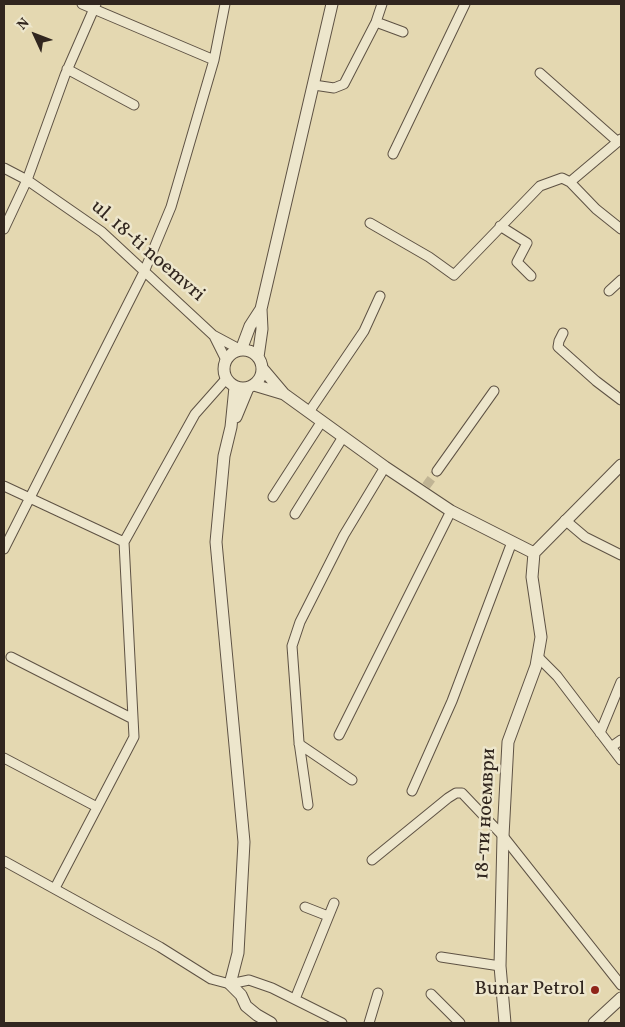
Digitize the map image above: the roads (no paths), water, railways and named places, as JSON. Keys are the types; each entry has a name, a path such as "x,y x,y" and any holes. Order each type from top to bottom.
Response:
{"street":[{"path":"82,4 95,6 214,60"},
{"path":"4,549 28,498 144,272 171,207 214,60 225,4"},
{"path":"258,357 262,329 261,309 332,4"},
{"path":"314,85 334,88 344,84 376,22 382,4"},
{"path":"393,154 464,4"},
{"path":"4,229 27,180 68,69 95,6"},
{"path":"376,22 403,32"},
{"path":"68,69 134,105"},
{"path":"540,73 619,141 570,182"},
{"name":"ul. 18-ti noemvri","path":"4,168 27,180 102,232 213,335 241,350"},
{"path":"370,223 429,257 454,275 540,186 562,178 570,182 596,209 621,229"},
{"path":"500,226 527,243 517,262 531,276"},
{"path":"609,290 621,280"},
{"path":"309,412 364,331 380,296"},
{"path":"241,350 250,326 261,309"},
{"path":"564,333 558,347 596,381 621,400"},
{"name":"ul. 18-ti noemvri","path":"213,335 226,360"},
{"path":"284,394 251,387 235,387 226,378 224,372 226,360 230,355 241,350 253,352 258,357 262,368 284,394 343,437 385,467 424,489 451,511 534,553 565,520 619,472"},
{"path":"231,427 251,387 259,381 262,368"},
{"path":"55,888 134,737 124,542 195,414 226,378"},
{"path":"230,984 238,953 244,842 216,542 224,456 231,427 235,387"},
{"path":"437,471 494,392"},
{"path":"272,497 322,421"},
{"path":"295,514 343,437"},
{"path":"308,805 299,744 292,646 300,622 344,535 385,467"},
{"path":"4,486 124,542"},
{"path":"339,735 451,511"},
{"path":"565,520 585,537 621,555"},
{"path":"412,791 452,701 512,542"},
{"name":"18-ти ноември","path":"505,1023 500,966 503,836 508,742 536,666 541,637 532,577 534,553"},
{"path":"11,657 133,718"},
{"path":"538,657 557,676 621,760"},
{"path":"600,733 621,682"},
{"path":"611,747 621,740"},
{"path":"299,744 352,780"},
{"path":"4,758 97,806"},
{"path":"372,860 456,793 462,793 468,797 503,836 621,985"},
{"path":"4,861 160,947 210,979 230,984 249,980 272,988 342,1023"},
{"path":"295,999 334,904"},
{"path":"306,906 328,916"},
{"path":"441,957 500,966"},
{"path":"230,984 241,995 246,1006 271,1023"},
{"path":"369,1023 378,993"},
{"path":"431,994 460,1023"},
{"path":"594,1023 621,998"}],"tunnel":[{"path":"426,486 437,471"}],"place":[{"name":"Bunar Petrol","path":"595,990"}]}
